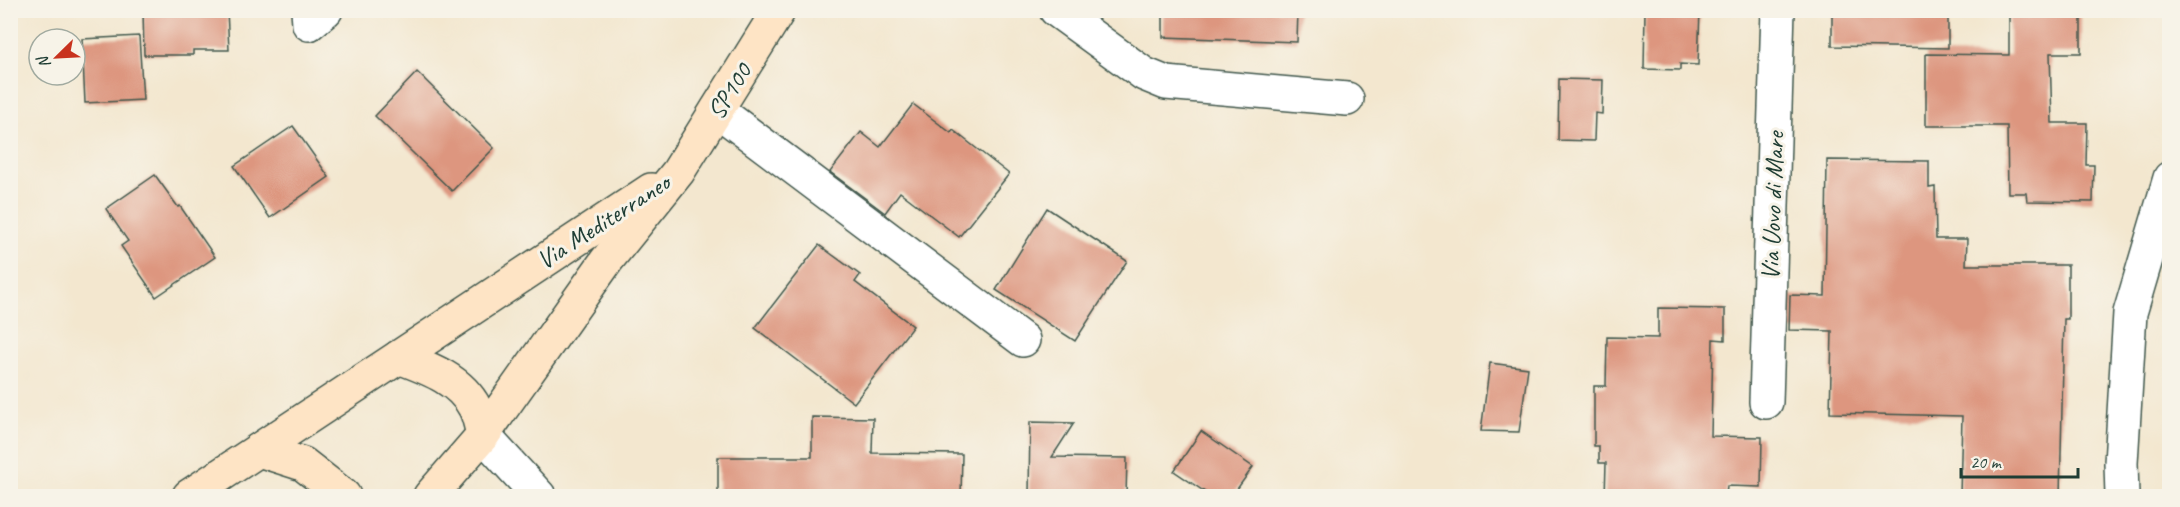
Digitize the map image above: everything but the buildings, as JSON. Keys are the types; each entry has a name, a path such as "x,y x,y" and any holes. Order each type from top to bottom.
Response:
{"main road":[{"name":"SP100","path":"678,172 779,10"},
{"name":"Via Mediterraneo","path":"189,496 678,172"},
{"name":"Via Mediterraneo","path":"430,496 483,435 607,260 678,172"},
{"path":"399,357 454,382 475,408 483,435"},
{"path":"259,450 303,464 344,496"}],"street":[{"path":"308,10 309,24 327,10"},
{"path":"1056,10 1144,74 1166,83 1347,99"},
{"name":"Via Uovo di Mare","path":"1766,402 1778,10"},
{"path":"717,110 1023,340"},
{"path":"2122,496 2121,463 2130,313 2169,178"},
{"path":"483,435 539,496"}]}
